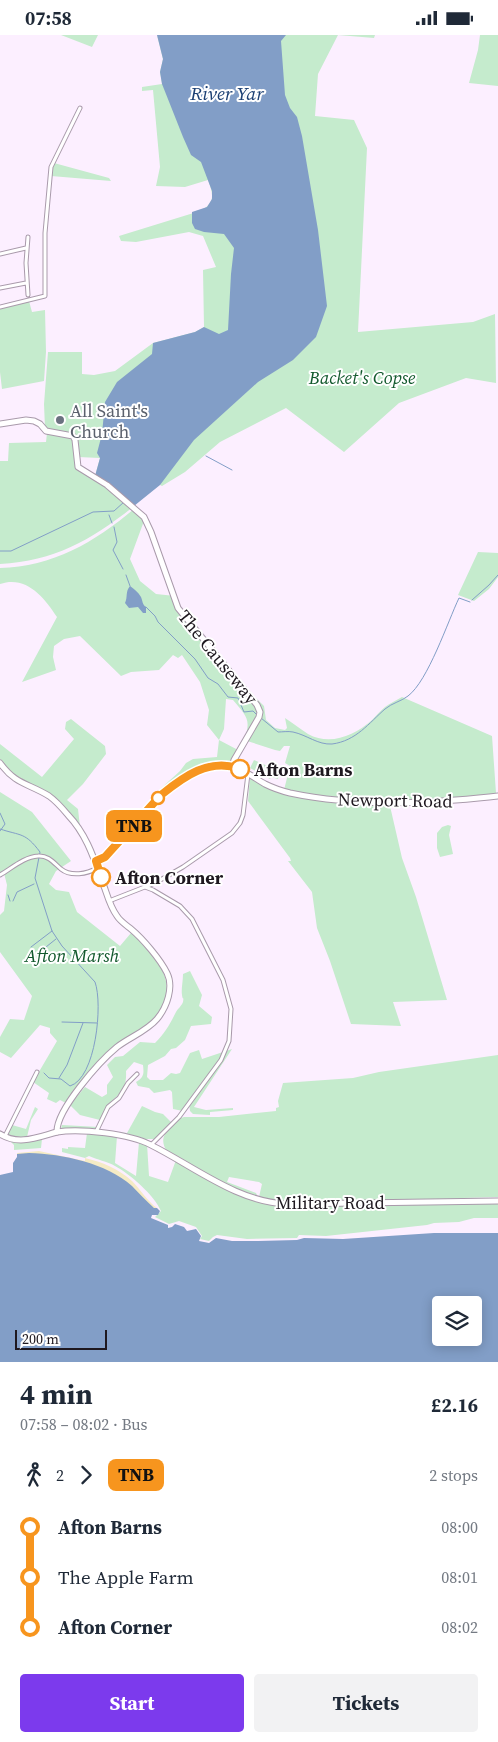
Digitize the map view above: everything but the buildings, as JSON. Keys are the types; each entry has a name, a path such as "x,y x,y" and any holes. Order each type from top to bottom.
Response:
{"main road":[{"name":"The Causeway","path":"0,424 30,420 38,422 46,431 73,437 78,467 107,485 144,517 178,608 260,710 259,717 234,759 232,766"},
{"path":"0,763 8,774 50,797 69,815 87,841 96,861 109,901 117,917 145,943 167,973 170,988 169,996 155,1021 116,1048 71,1098 57,1125 57,1132"},
{"path":"96,861 105,857 161,795 181,779 194,771 221,765 232,766"},
{"name":"Newport Road","path":"232,766 268,786 284,791 348,802 391,804 461,801 498,796"},
{"name":"Military Road","path":"5,1137 31,1140 57,1132 121,1136 151,1145 237,1191 267,1203 498,1201"}],"street":[{"path":"0,307 45,296 45,233 51,167 80,108"},
{"path":"28,237 26,283 28,295"},
{"path":"0,253 27,248"},
{"path":"0,288 26,283"},
{"path":"109,901 155,883 183,867 232,833 240,823 243,815 248,774"},
{"path":"0,875 18,863 36,856 52,860 63,871 87,874 98,868"},
{"path":"154,890 155,883"},
{"path":"144,887 154,890 180,905 192,919 223,980 230,1009 229,1041 221,1060 179,1117 151,1145"},
{"path":"5,1137 37,1072"},
{"path":"96,1133 108,1107 119,1098 128,1083 137,1074"}],"green space":[{"path":"61,35 98,35 92,47"},
{"path":"157,35 212,151 213,222 275,279 95,476 100,458 78,457 76,439 48,431 45,428 44,404 48,352 82,352 82,374 94,375 115,371 153,343 195,332 204,327 203,270 216,267 203,236 189,232 136,242 121,241 119,236 200,211 209,205 212,198 208,180 185,187 156,186 160,167 153,90 142,91 142,87 162,84 160,72 163,59"},
{"name":"Backet's Copse","path":"257,35 338,35 318,74 315,116 354,120 367,148 358,332 473,322 495,314 496,383 466,378 399,403 344,452 286,408 220,442 185,472 162,486 160,485 161,474 225,388"},
{"path":"338,35 375,35 374,38"},
{"path":"480,35 498,35 498,86 469,83"},
{"path":"54,163 109,178 111,181 51,176"},
{"path":"29,301 32,312 45,310 46,352 44,381 2,389 0,372 0,308"},
{"path":"47,433 72,438 76,464 133,507 87,539 71,547 38,558 0,564 0,461 8,461 9,443 46,442"},
{"path":"134,509 144,521 130,559 140,581 156,594 175,596 184,613 247,689 264,706 266,720 275,728 285,730 287,728 285,718 308,734 316,737 333,739 342,737 358,731 385,707 402,697 492,736 496,793 498,795 461,800 354,801 284,790 290,766 285,763 290,746 284,746 280,751 244,740 247,727 246,718 233,700 226,699 224,729 219,740 207,725 209,710 200,682 182,655 178,658 173,655 159,670 131,672 121,676 80,636 64,639 54,646 53,657 56,670 22,682 57,617 40,595 26,585 9,582 0,584 0,568 19,567 37,563 72,551 104,532"},
{"path":"478,552 498,553 498,577 489,589 474,601 458,595"},
{"path":"71,719 105,746 106,754 83,784 67,800 78,809 80,827 51,795 9,772 0,759 0,744 42,777 74,739 65,729 66,722"},
{"path":"219,740 238,750 229,768 216,769 195,775 172,790 148,813 106,861 103,854 157,792 186,763 193,759 217,757"},
{"path":"254,760 272,768 283,768 282,775 279,774 278,779 271,777 270,779 250,768"},
{"path":"250,778 296,796 351,805 390,806 402,858 416,897 447,1000 393,1002 401,1026 351,1024 317,928 312,892 288,861 291,861 290,858 248,801"},
{"name":"Afton Marsh","path":"0,792 32,812 71,861 56,871 49,884 56,890 69,892 77,912 120,946 131,933 158,962 167,984 162,1008 154,1020 100,1061 84,1078 66,1103 60,1100 56,1103 47,1099 49,1093 33,1082 57,1041 50,1033 50,1028 40,1025 11,1058 0,1052 0,1037 10,1019 24,1020 32,996 0,952 0,915 4,911 7,885 4,873 0,874"},
{"path":"451,826 449,835 453,854 440,857 437,848 437,833 442,827"},
{"path":"190,971 202,995 199,1006 212,1017 211,1024 191,1026 185,1040 176,1048 171,1049 165,1056 148,1065 147,1077 150,1080 163,1080 171,1073 180,1073 190,1053 199,1050 202,1059 232,1049 194,1107 206,1110 233,1108 233,1110 210,1112 210,1115 193,1114 190,1111 189,1103 183,1111 173,1109 172,1092 170,1090 154,1093 149,1088 138,1086 136,1082 143,1075 143,1065 134,1062 126,1071 122,1091 104,1111 100,1120 80,1115 70,1105 85,1087 102,1097 107,1094 107,1085 113,1077 107,1065 115,1057 123,1056 140,1042 155,1043 164,1032 183,1002 183,974"},
{"path":"498,1055 498,1197 462,1198 459,1200 270,1202 259,1197 262,1184 259,1182 229,1177 227,1182 257,1195 256,1197 237,1191 167,1152 164,1145 163,1139 166,1133 177,1121 184,1117 219,1117 276,1111 276,1108 279,1107 278,1101 283,1083 353,1078 379,1072"},
{"path":"142,1106 163,1114 172,1123 155,1139 147,1139 145,1141 61,1129 62,1125 99,1127 100,1130 127,1133"},
{"path":"35,1107 38,1109 31,1120 27,1137 6,1136 12,1125 26,1129"},
{"path":"87,1133 117,1136 115,1163 136,1176 139,1142 147,1144 149,1176 168,1182 176,1160 226,1187 270,1204 498,1202 498,1218 474,1218 459,1222 434,1223 326,1236 299,1235 297,1238 247,1239 217,1235 209,1241 200,1239 202,1236 196,1227 179,1221 169,1224 155,1217 161,1211 153,1198 141,1185 121,1170 109,1163 89,1156 85,1158 62,1152 62,1148 85,1148"},
{"path":"42,1139 41,1148 14,1150 14,1145 11,1142 29,1142"}],"sand":[{"path":"39,1151 85,1161 85,1158 110,1167 132,1181 157,1208 15,1160 18,1157 17,1153"}],"water":[{"name":"River Yar","path":"157,35 286,35 281,41 285,95 290,108 297,117 302,136 318,230 327,306 316,337 293,360 258,382 194,440 160,485 134,506 95,476 100,458 97,453 102,434 105,402 117,382 152,354 153,343 195,332 204,327 219,334 228,330 234,248 224,234 195,229 192,223 192,212 207,207 212,199 212,191 201,162 191,155 162,84 160,72 163,59"},
{"path":"130,586 141,597 146,607 146,613 143,613 138,607 129,608 125,603"},
{"path":"29,1153 56,1155 84,1161 110,1171 132,1186 154,1208 160,1211 158,1215 152,1215 151,1218 168,1225 168,1228 175,1224 184,1227 187,1231 196,1229 201,1236 199,1241 209,1243 216,1238 232,1241 258,1241 297,1240 304,1238 343,1239 434,1233 498,1233 498,1362 0,1362 0,1175 13,1172 13,1163 17,1154"}],"waterway":[{"path":"206,456 232,470"},
{"path":"0,551 11,551 93,512 114,511 124,502"},
{"path":"109,515 112,523"},
{"path":"114,527 117,542 113,550 123,569"},
{"path":"126,575 130,586"},
{"path":"472,600 498,575"},
{"path":"261,718 278,732 298,733 322,743 332,744 348,739 362,731 385,709 408,696 423,678 459,598 470,602"},
{"path":"146,607 158,622 195,659 208,678 218,684 228,697 238,698 244,712 253,711 257,715"},
{"path":"0,813 5,824 0,831"},
{"path":"0,829 26,838 40,852 35,878 52,931 62,946 95,982 97,992 98,1006 95,1039 86,1069 79,1080 70,1086 61,1079 49,1078 44,1073"},
{"path":"13,901 17,892 34,884"},
{"path":"8,895 10,901"},
{"path":"31,947 52,931"},
{"path":"41,951 56,939"},
{"path":"62,1022 97,1023"},
{"path":"59,1078 67,1065 83,1023"}],"bus line":[{"name":"TNB","path":"101,877 96,861 105,857 161,795 172,786 194,771 206,768 225,765 240,769"}],"place":[{"name":"All Saint's Church","path":"60,420"},
{"name":"Afton Barns","path":"240,769"},
{"name":"Afton Corner","path":"101,877"}]}
